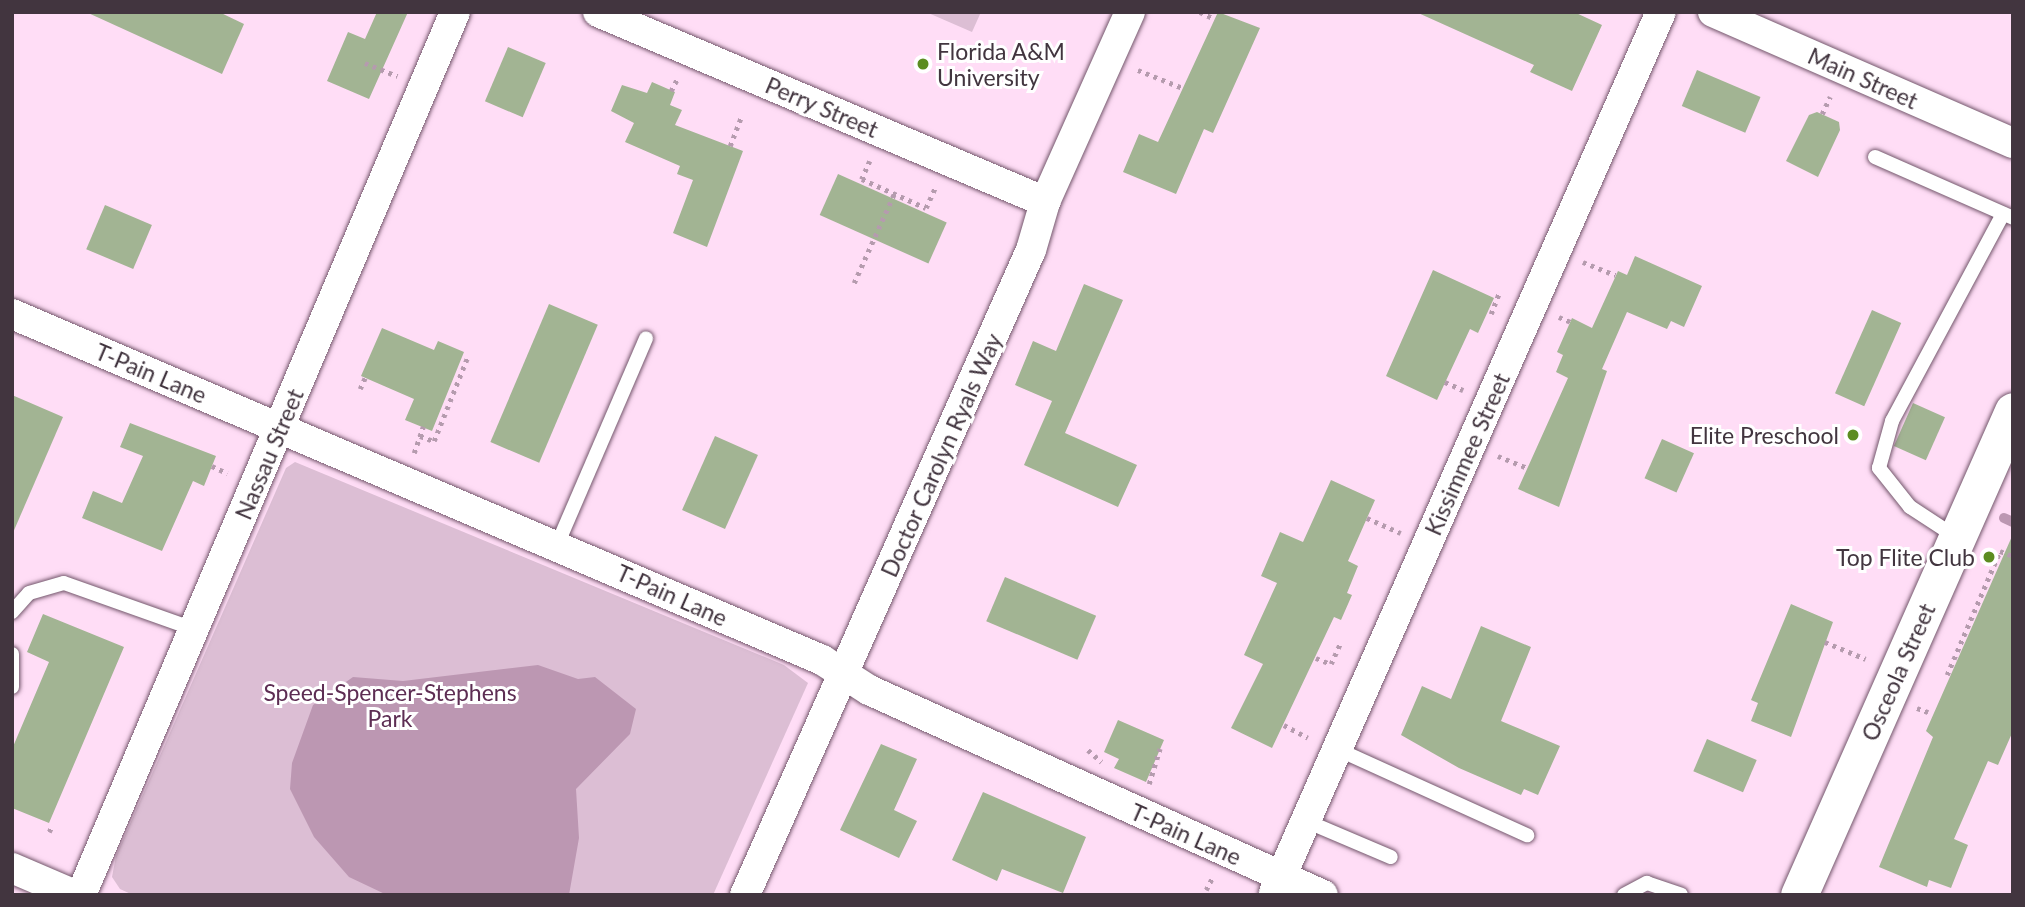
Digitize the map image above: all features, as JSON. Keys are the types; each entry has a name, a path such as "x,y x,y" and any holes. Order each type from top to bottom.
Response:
{"street":[{"name":"Nassau Street","path":"80,895 455,12"},
{"name":"Perry Street","path":"598,12 1045,202"},
{"name":"Doctor Carolyn Ryals Way","path":"745,895 1031,250 1045,202 1130,12"},
{"name":"Kissimmee Street","path":"1278,886 1661,12"},
{"name":"Main Street","path":"1713,12 2013,143"},
{"name":"T-Pain Lane","path":"12,314 558,545 844,675 1278,886 1324,895"},
{"name":"Osceola Street","path":"1799,895 2013,411"},
{"path":"12,868 75,895"}],"lane":[{"path":"1875,157 2008,216 1892,421 1879,468 1910,507 1957,538"},
{"path":"558,545 646,338"},
{"path":"12,612 29,593 64,583 194,628"},
{"path":"12,654 12,687"},
{"path":"1337,749 1527,835"},
{"path":"1306,821 1391,857"},
{"path":"1624,895 1647,883 1681,895"}],"path":[{"path":"1200,12 1215,19"},
{"path":"362,69 366,60"},
{"path":"1130,67 1183,88"},
{"path":"671,91 675,83"},
{"path":"1822,114 1825,106"},
{"path":"730,146 741,118"},
{"path":"883,133 862,179 926,208 947,160"},
{"path":"854,283 894,194"},
{"path":"1491,314 1500,291"},
{"path":"420,436 434,441 468,356"},
{"path":"360,389 365,378"},
{"path":"1367,518 1403,534"},
{"path":"1947,675 2000,551 2013,556"},
{"path":"1825,642 1874,662"},
{"path":"1316,658 1331,664 1340,644"},
{"path":"1920,709 1928,712"},
{"path":"1136,783 1147,788 1160,749"},
{"path":"1088,750 1104,758 1100,766 1112,772"}],"green space":[{"path":"926,12 981,12 972,32"},
{"name":"Speed-Spencer-Stephens Park","path":"295,462 784,665 808,683 713,895 133,895 120,889 112,877 116,856 286,468"}],"shaded area":[{"path":"538,665 578,679 595,677 636,709 630,734 576,789 579,838 569,895 387,895 349,877 314,837 290,789 292,763 313,705 353,677 403,681"}],"building":[{"path":"86,12 219,12 244,24 222,74"},
{"path":"377,12 408,12 369,99 327,81 348,32 365,39"},
{"path":"1218,12 1260,28 1213,133 1204,129 1176,194 1123,172 1139,134 1158,142"},
{"path":"1416,12 1574,12 1602,25 1572,91 1530,72 1534,65"},
{"path":"508,47 546,63 523,117 485,101"},
{"path":"1697,70 1761,97 1745,133 1682,106"},
{"path":"652,82 675,92 670,105 682,110 675,125 743,151 707,247 673,233 693,180 677,174 680,166 625,142 634,123 611,111 622,85 647,93"},
{"path":"1817,112 1839,122 1840,130 1818,177 1786,161 1809,115"},
{"path":"838,174 947,222 928,264 820,215"},
{"path":"105,205 152,225 133,269 86,249"},
{"path":"1635,256 1702,286 1684,327 1671,321 1667,329 1627,312 1602,369 1607,371 1559,507 1518,489 1568,378 1556,372 1563,355 1557,352 1572,318 1592,328 1618,271 1627,275"},
{"path":"1433,270 1494,298 1478,333 1470,329 1437,400 1386,376"},
{"path":"1084,284 1123,300 1065,433 1137,465 1118,507 1024,465 1052,401 1015,385 1033,341 1056,351"},
{"path":"549,304 598,325 539,463 490,442"},
{"path":"1872,310 1901,323 1864,406 1835,393"},
{"path":"382,328 434,350 438,341 464,352 432,431 405,420 414,399 361,376"},
{"path":"12,395 63,417 12,535"},
{"path":"1913,403 1945,417 1926,460 1894,446"},
{"path":"130,423 216,456 204,486 193,481 162,551 82,518 93,491 122,503 143,456 120,447"},
{"path":"715,436 758,455 725,529 682,510"},
{"path":"1662,439 1694,453 1676,493 1645,478"},
{"path":"1331,480 1375,500 1348,561 1358,566 1347,593 1352,595 1341,620 1334,617 1272,748 1231,728 1263,664 1244,655 1277,583 1261,576 1280,532 1303,542"},
{"path":"2013,534 2013,731 1998,765 1988,761 1954,839 1968,845 1951,888 1929,880 1927,887 1879,867 1933,737 1926,731"},
{"path":"1005,577 1096,616 1077,660 986,621"},
{"path":"1791,604 1833,622 1791,737 1751,721 1758,703 1751,700"},
{"path":"43,614 124,647 49,823 12,808 12,749 49,662 27,652"},
{"path":"1481,626 1531,647 1501,721 1560,746 1538,795 1524,789 1521,795 1459,768 1401,735 1422,686 1451,699"},
{"path":"1118,720 1164,740 1146,782 1114,768 1119,759 1104,752"},
{"path":"1707,739 1757,760 1743,792 1693,771"},
{"path":"881,744 917,759 894,810 917,821 899,858 840,830"},
{"path":"983,792 1086,837 1063,893 1002,869 997,881 952,860"}],"waterway":[{"path":"2004,518 2013,522"}],"place":[{"name":"Florida A&M University","path":"923,64"},
{"name":"Elite Preschool","path":"1853,435"},
{"name":"Top Flite Club","path":"1989,557"}]}
